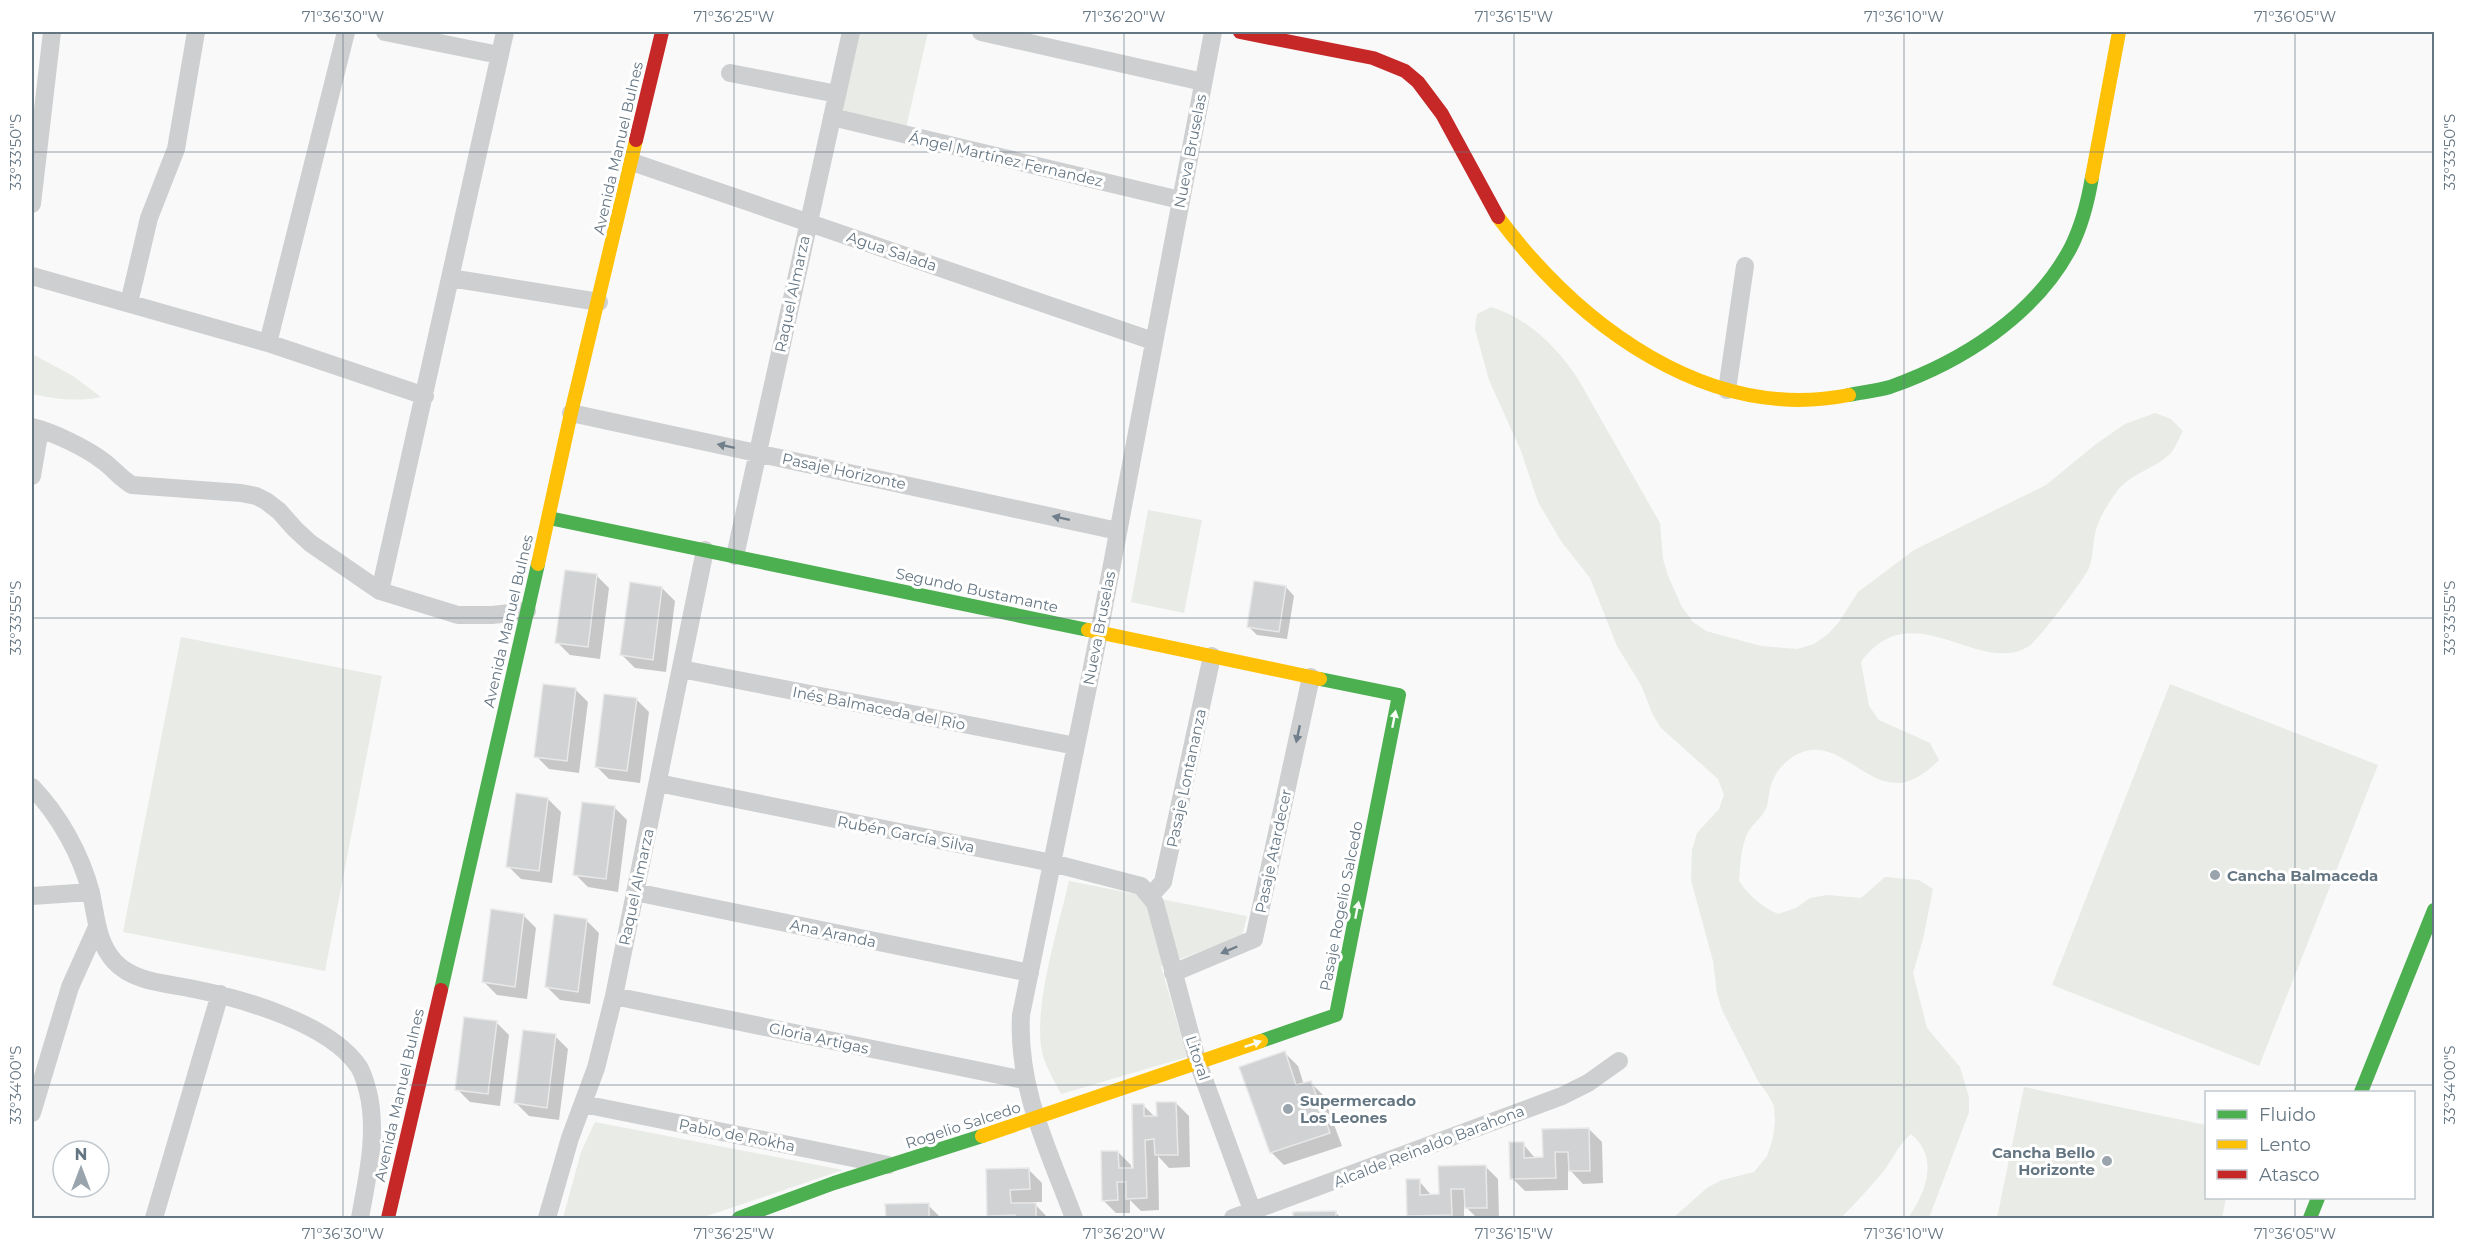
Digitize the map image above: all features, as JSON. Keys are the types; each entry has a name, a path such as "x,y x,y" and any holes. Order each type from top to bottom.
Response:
{"street":[{"path":"32,204 36,124 52,32"},
{"path":"129,303 149,218 176,149 196,32"},
{"path":"268,343 346,32"},
{"path":"385,32 499,55"},
{"path":"380,591 505,32"},
{"name":"Avenida Manuel Bulnes","path":"388,1218 549,518 571,413 662,32"},
{"name":"Raquel Almarza","path":"735,556 851,32"},
{"path":"981,32 1203,82"},
{"name":"Nueva Bruselas","path":"1074,1218 1036,1119 1024,1080 1020,1037 1024,994 1099,633 1213,32"},
{"path":"1240,32 1376,59 1407,72 1427,92 1490,204 1514,237 1579,305 1605,328 1656,362 1681,374 1727,390 1791,400 1821,401 1869,393 1922,375 1951,361 1978,344 2042,290 2065,258 2083,217 2120,32"},
{"path":"730,72 837,94"},
{"name":"Ángel Martínez Fernandez","path":"832,117 1180,200"},
{"name":"Agua Salada","path":"632,162 1153,341"},
{"path":"1727,390 1745,266"},
{"path":"32,276 268,343 425,396"},
{"path":"450,278 598,302"},
{"name":"Pasaje Horizonte","path":"571,413 1118,531"},
{"path":"32,476 36,428 103,460 122,480 132,485 256,496 279,511 310,543 380,591 458,615 492,615 527,611"},
{"name":"Segundo Bustamante","path":"549,518 1399,695"},
{"name":"Raquel Almarza","path":"547,1218 570,1138 596,1068 614,996 705,550"},
{"name":"Pasaje Lontananza","path":"1151,895 1163,882 1212,657"},
{"name":"Inés Balmaceda del Rio","path":"681,669 1076,746"},
{"name":"Pasaje Atardecer","path":"1173,973 1254,939 1311,677"},
{"name":"Pasaje Rogelio Salcedo","path":"1198,1063 1336,1015 1399,695"},
{"name":"Rubén García Silva","path":"658,783 1052,863 1141,886 1151,895"},
{"path":"32,787 50,808 80,859 91,892 97,927 113,960 129,973 147,980 220,994 303,1023 336,1044 359,1068 368,1094 372,1125 360,1218"},
{"path":"32,897 91,892"},
{"name":"Ana Aranda","path":"635,892 1030,973"},
{"name":"Litoral","path":"1151,895 1198,1063 1254,1215"},
{"path":"2361,1091 2434,910"},
{"path":"32,1113 70,987 97,927"},
{"path":"154,1218 220,994"},
{"name":"Gloria Artigas","path":"614,996 1024,1080"},
{"name":"Alcalde Reinaldo Barahona","path":"1233,1218 1254,1215 1562,1095 1588,1083 1619,1061"},
{"name":"Rogelio Salcedo","path":"739,1218 834,1183 1036,1119 1198,1063"},
{"name":"Pablo de Rokha","path":"583,1104 891,1166"},
{"path":"2310,1218 2317,1199"}],"shaded area":[{"path":"856,32 928,32 906,128 839,111"},
{"path":"1491,307 1517,318 1540,335 1561,356 1578,379 1660,523 1663,559 1668,576 1682,607 1693,622 1706,631 1761,646 1797,649 1814,644 1839,622 1858,592 1914,550 2046,485 2096,444 2125,424 2155,413 2171,419 2183,431 2170,454 2120,487 2097,525 2088,570 2060,610 2029,646 2010,653 1989,652 1924,634 1902,634 1881,642 1861,662 1869,706 1879,720 1930,743 1939,760 1935,764 1911,780 1900,783 1880,780 1825,751 1809,750 1801,753 1787,761 1777,773 1773,780 1766,810 1750,829 1744,843 1739,881 1756,900 1778,914 1796,908 1810,898 1827,895 1861,898 1885,877 1919,880 1933,889 1923,939 1913,973 1927,1028 1960,1067 1969,1097 1969,1112 1929,1218 1908,1218 1925,1186 1927,1174 1925,1153 1920,1143 1911,1134 1868,1190 1841,1218 1673,1218 1708,1187 1722,1180 1754,1172 1767,1156 1773,1138 1774,1106 1758,1081 1722,1010 1717,994 1713,961 1691,880 1692,850 1697,833 1719,809 1724,795 1718,779 1661,728 1641,685 1617,646 1590,578 1561,541 1538,502 1521,451 1489,380 1475,329 1477,314"},
{"path":"32,354 73,376 101,397 66,399 32,394"},
{"path":"1148,510 1202,520 1184,613 1131,602"},
{"path":"181,637 382,676 325,971 123,932"},
{"name":"Cancha Balmaceda","path":"2170,684 2378,765 2259,1066 2052,985"},
{"path":"1069,881 1247,916 1242,936 1161,966 1187,1057 1061,1094 1043,1056 1040,1038 1043,993"},
{"name":"Cancha Bello Horizonte","path":"2024,1087 2205,1125 2205,1199 2226,1199 2222,1218 1997,1218"},
{"path":"595,1122 843,1170 701,1218 563,1218 581,1152"}],"building":[{"path":"565,570 597,574 588,647 555,643"},
{"path":"1254,581 1286,586 1279,632 1247,627"},
{"path":"630,582 662,587 653,660 620,655"},
{"path":"543,684 576,688 567,761 534,757"},
{"path":"604,694 637,698 627,771 595,767"},
{"path":"516,793 548,798 539,871 506,867"},
{"path":"582,802 615,806 606,879 573,875"},
{"path":"491,909 524,914 515,987 482,982"},
{"path":"554,914 587,919 578,992 545,987"},
{"path":"464,1017 497,1021 488,1094 455,1090"},
{"path":"523,1030 556,1034 547,1108 514,1103"},
{"name":"Supermercado Los Leones","path":"1285,1051 1296,1085 1311,1081 1330,1133 1270,1153 1239,1067"},
{"path":"1156,1102 1176,1102 1178,1155 1155,1155 1154,1139 1145,1140 1147,1198 1126,1199 1126,1182 1117,1182 1118,1200 1102,1201 1101,1151 1118,1151 1119,1168 1133,1168 1132,1104 1144,1104 1144,1116 1157,1116"},
{"path":"1589,1128 1590,1171 1569,1171 1568,1152 1555,1152 1556,1178 1510,1179 1509,1142 1524,1142 1524,1158 1543,1157 1542,1129"},
{"path":"1486,1165 1487,1208 1465,1208 1464,1189 1451,1189 1452,1215 1407,1216 1406,1179 1420,1179 1420,1195 1439,1194 1438,1166"},
{"path":"1029,1168 1030,1189 1010,1190 1011,1203 1036,1203 1036,1218 1016,1218 1015,1215 987,1216 986,1169"},
{"path":"929,1203 929,1218 886,1218 885,1204"},
{"path":"1336,1211 1336,1218 1293,1218 1293,1212"}],"traffic: fast":[{"path":"1849,395 1880,390 1917,377 1969,350 1994,334 2017,315 2056,272 2071,247 2084,213 2092,177"},
{"path":"549,518 1088,630"},
{"path":"441,990 538,564"},
{"path":"1261,1041 1336,1015 1399,695 1320,679"},
{"path":"2361,1091 2434,910"},
{"path":"739,1218 834,1183 982,1136"},
{"path":"2310,1218 2318,1199"}],"traffic: slow":[{"path":"2092,177 2119,32"},
{"path":"538,564 571,413 636,140"},
{"path":"1498,217 1531,257 1567,294 1607,328 1651,357 1697,379 1746,394 1796,400 1849,395"},
{"path":"1088,630 1320,679"},
{"path":"982,1136 1261,1041"}],"traffic: jam":[{"path":"636,140 662,32"},
{"path":"1240,32 1373,58 1405,71 1418,82 1442,114 1498,217"},
{"path":"388,1218 441,990"}],"place":[{"name":"Cancha Balmaceda","path":"2215,875"},
{"name":"Supermercado Los Leones","path":"1288,1109"},
{"name":"Cancha Bello Horizonte","path":"2107,1161"}]}
